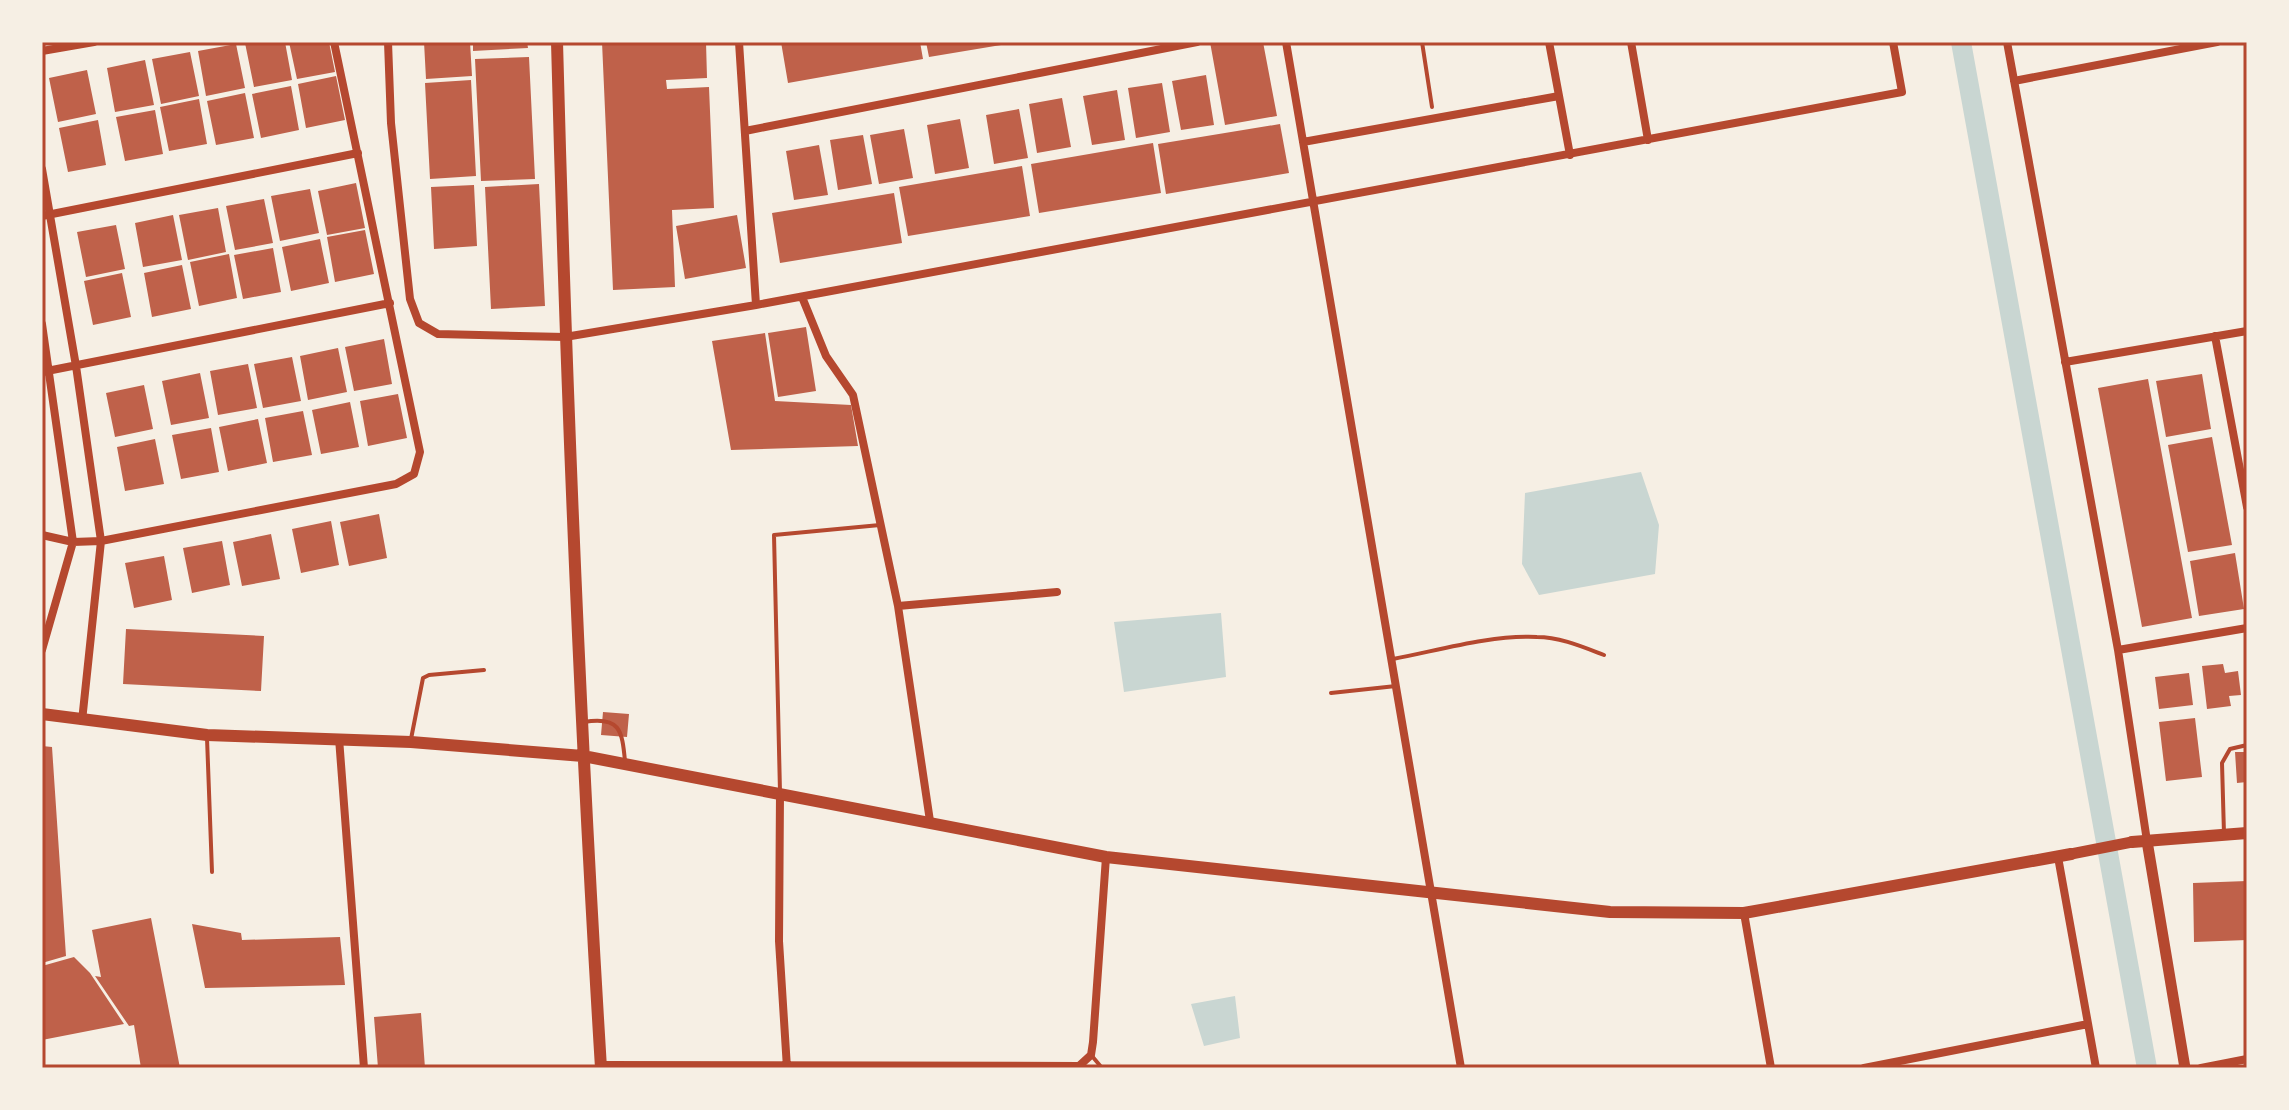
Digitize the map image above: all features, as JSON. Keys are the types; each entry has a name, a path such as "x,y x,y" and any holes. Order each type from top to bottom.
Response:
{"main road":[{"path":"557,42 581,723 601,1066"},
{"path":"42,714 207,735 411,742 583,756 1106,857 1216,872 1610,912 1744,913 2064,856"},
{"path":"2132,842 2247,833"}],"street":[{"path":"42,51 94,42"},
{"path":"42,535 73,542 101,541 396,484 414,474 420,452 334,42"},
{"path":"388,42 391,123 410,299 419,323 438,334 565,337 802,297 1902,92 1893,42"},
{"path":"739,42 756,305"},
{"path":"745,131 1197,42"},
{"path":"1286,42 1461,1068"},
{"path":"1549,42 1570,155"},
{"path":"1631,42 1648,140"},
{"path":"2007,42 2118,650 2185,1068"},
{"path":"2014,81 2217,42"},
{"path":"1303,142 1559,96"},
{"path":"46,215 358,153"},
{"path":"42,169 46,215 76,366 101,541 82,721"},
{"path":"802,297 826,356 853,395 883,524 898,606 930,821"},
{"path":"46,371 390,303"},
{"path":"42,324 46,371 73,542 42,650"},
{"path":"2065,362 2247,331"},
{"path":"2215,336 2247,507"},
{"path":"898,606 1057,592"},
{"path":"2118,650 2247,628"},
{"path":"339,738 364,1068"},
{"path":"780,793 779,941 787,1066"},
{"path":"2096,1068 2064,856 2132,842"},
{"path":"601,1066 1079,1066 1091,1055 1106,857"},
{"path":"1744,913 1771,1068"},
{"path":"1864,1068 2088,1024"},
{"path":"2201,1068 2247,1059"}],"lane":[{"path":"780,793 774,535 883,524"},
{"path":"1391,659 1488,641 1538,636 1573,643 1604,655"},
{"path":"411,742 423,678 484,670"},
{"path":"1331,693 1396,686"},
{"path":"581,723 597,720 617,727 622,735 625,764"},
{"path":"207,735 212,872"},
{"path":"2224,834 2222,763 2230,749 2247,745"},
{"path":"1091,1055 1102,1068"}],"path":[{"path":"1422,42 1434,119"}],"shaded area":[{"path":"1641,472 1659,525 1655,574 1539,595 1522,564 1525,493"},
{"path":"1221,613 1226,677 1124,692 1114,622"},
{"path":"1235,996 1240,1038 1204,1046 1191,1004"}],"building":[{"path":"285,42 292,80 254,87 245,43"},
{"path":"289,42 329,42 335,72 297,79"},
{"path":"424,42 470,42 472,76 426,79"},
{"path":"473,42 527,42 528,48 473,51"},
{"path":"602,42 706,42 707,78 666,80 667,89 709,87 714,208 672,210 675,287 613,290"},
{"path":"781,42 920,42 923,59 788,83"},
{"path":"926,42 1007,42 1007,44 929,57"},
{"path":"1210,42 1263,42 1277,116 1225,125"},
{"path":"236,44 245,88 206,96 198,51"},
{"path":"190,52 199,96 161,104 152,59"},
{"path":"529,57 535,179 481,181 475,59"},
{"path":"145,60 154,105 115,112 107,68"},
{"path":"87,70 96,114 58,122 49,78"},
{"path":"1206,75 1214,125 1181,130 1172,81"},
{"path":"336,76 345,120 306,128 298,84"},
{"path":"471,80 476,176 430,179 425,83"},
{"path":"1162,83 1170,132 1136,138 1128,88"},
{"path":"291,86 299,130 261,138 252,94"},
{"path":"1117,90 1125,140 1092,145 1083,96"},
{"path":"245,93 254,138 216,145 207,101"},
{"path":"1062,98 1071,147 1037,153 1029,104"},
{"path":"199,99 207,144 169,151 160,107"},
{"path":"1019,109 1028,158 994,164 986,115"},
{"path":"155,110 163,154 125,161 116,117"},
{"path":"960,119 969,168 935,174 927,125"},
{"path":"98,120 106,165 68,172 59,128"},
{"path":"1280,124 1289,173 1166,194 1158,144"},
{"path":"904,129 913,178 879,184 870,135"},
{"path":"863,135 872,184 838,190 830,140"},
{"path":"1153,143 1161,193 1039,213 1031,164"},
{"path":"819,145 828,195 794,200 786,151"},
{"path":"1022,166 1030,216 908,236 899,187"},
{"path":"356,183 365,228 327,235 318,191"},
{"path":"539,184 545,306 491,309 485,187"},
{"path":"474,185 477,246 434,249 431,187"},
{"path":"310,189 319,233 280,241 271,196"},
{"path":"894,193 902,243 780,263 772,213"},
{"path":"264,199 273,243 235,250 226,206"},
{"path":"218,208 226,252 188,260 179,215"},
{"path":"173,215 182,260 143,267 135,223"},
{"path":"737,215 746,268 685,279 676,226"},
{"path":"116,225 125,269 86,277 77,232"},
{"path":"365,230 374,274 335,282 327,237"},
{"path":"320,239 329,283 291,291 282,247"},
{"path":"273,248 281,292 243,299 234,255"},
{"path":"229,254 237,298 199,306 190,262"},
{"path":"182,265 191,309 152,317 144,273"},
{"path":"122,273 131,317 93,325 84,281"},
{"path":"806,327 816,391 778,397 768,333"},
{"path":"765,333 775,401 851,405 858,446 731,450 712,341"},
{"path":"384,339 392,384 354,391 345,347"},
{"path":"338,348 347,392 308,400 300,356"},
{"path":"292,357 301,401 263,408 254,364"},
{"path":"248,364 257,408 218,415 210,371"},
{"path":"200,373 209,418 171,425 162,381"},
{"path":"2202,374 2211,429 2166,437 2156,381"},
{"path":"2148,379 2192,618 2142,627 2098,388"},
{"path":"144,385 153,429 115,437 106,393"},
{"path":"398,394 407,438 368,446 360,401"},
{"path":"350,402 359,447 321,454 312,410"},
{"path":"303,411 312,455 273,462 265,418"},
{"path":"258,419 267,463 228,471 219,427"},
{"path":"211,428 219,472 181,479 172,435"},
{"path":"2212,437 2232,545 2188,552 2168,445"},
{"path":"155,439 164,484 125,491 117,447"},
{"path":"379,514 387,558 349,566 340,522"},
{"path":"331,521 339,565 301,573 292,529"},
{"path":"271,534 280,579 242,586 233,542"},
{"path":"222,541 230,585 192,593 183,548"},
{"path":"2235,553 2244,609 2199,616 2190,561"},
{"path":"164,556 172,600 134,608 125,563"},
{"path":"126,629 264,636 261,691 123,684"},
{"path":"2223,664 2225,673 2238,671 2241,695 2229,696 2231,706 2207,709 2202,666"},
{"path":"2189,673 2193,705 2159,709 2155,677"},
{"path":"603,712 629,714 627,737 601,735"},
{"path":"2195,718 2202,777 2166,781 2159,722"},
{"path":"42,746 52,747 66,956 42,963"},
{"path":"2235,752 2247,752 2247,782 2237,783"},
{"path":"2247,881 2247,940 2194,942 2193,883"},
{"path":"151,918 180,1068 141,1068 134,1025 129,1026 95,976 101,977 92,930"},
{"path":"192,924 241,933 242,940 340,937 345,985 205,988"},
{"path":"74,957 90,973 124,1024 42,1040 42,966"},
{"path":"421,1013 425,1068 378,1068 374,1017"}],"waterway":[{"path":"1961,42 2147,1068"}]}
